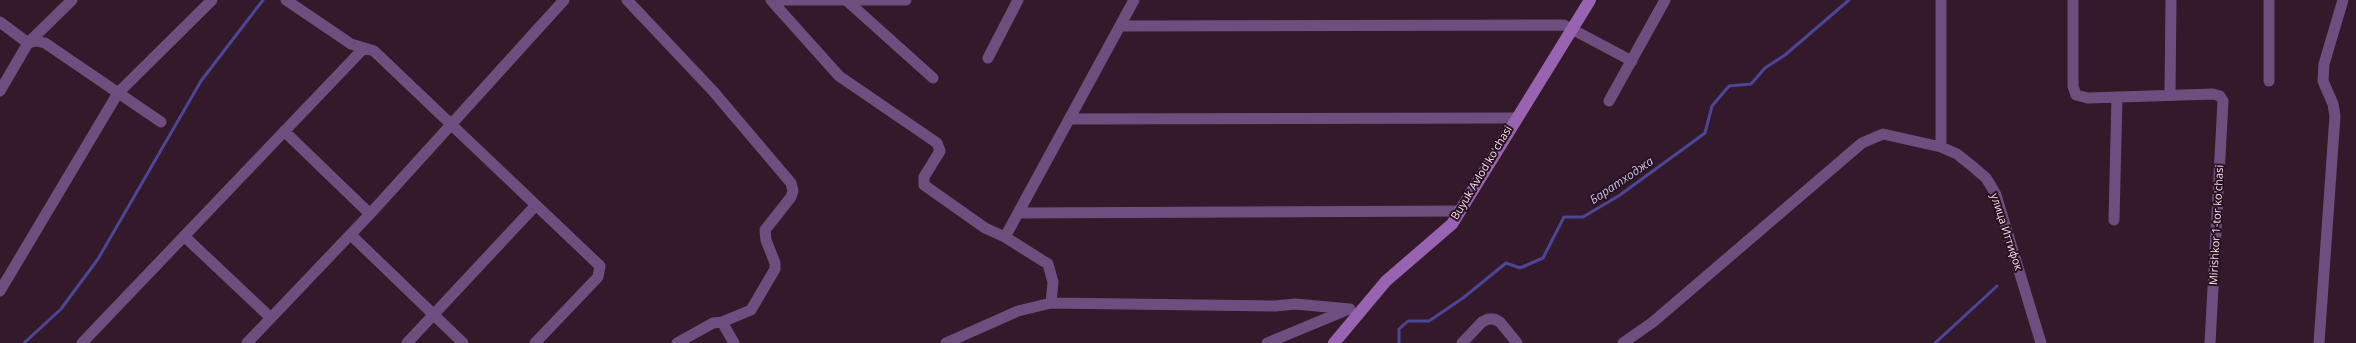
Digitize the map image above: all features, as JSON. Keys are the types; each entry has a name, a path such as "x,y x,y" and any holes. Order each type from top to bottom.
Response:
{"street":[{"path":"0,91 28,43 72,0"},
{"path":"0,291 118,93 212,0"},
{"path":"286,0 351,44 363,49 374,51 600,266 600,273 535,343"},
{"path":"251,342 271,318 351,235 452,125 564,0"},
{"path":"627,0 713,91 792,187 791,197 765,230 766,240 775,263 775,269 751,310 722,322 713,323 677,343"},
{"path":"771,0 906,0"},
{"path":"771,0 839,76 937,143 939,146 938,155 923,182 927,189 985,228 1005,237 1048,264 1052,282 1051,303"},
{"path":"846,0 933,78"},
{"path":"988,58 1018,0"},
{"path":"1005,237 1134,0"},
{"name":"Buyuk Avlod koʻchasi","path":"1334,343 1386,280 1452,224 1590,0"},
{"path":"1609,101 1665,0"},
{"path":"1941,0 1941,147"},
{"path":"2073,0 2074,91 2081,97 2170,95 2171,0"},
{"path":"2269,0 2269,81"},
{"path":"2319,343 2335,116 2333,104 2323,80 2324,64 2342,0"},
{"path":"0,22 28,43"},
{"path":"1120,26 1564,25 1573,28 1632,61"},
{"path":"28,43 36,41 45,43 161,122"},
{"path":"82,343 363,49"},
{"name":"Mirishkor 1-tor ko'chasi","path":"2170,95 2213,94 2220,96 2224,107 2210,343"},
{"path":"2114,220 2117,97"},
{"path":"1069,119 1516,118"},
{"path":"284,131 370,214"},
{"name":"улица Иттифок","path":"1623,343 1653,322 1862,143 1883,134 1941,147 1957,154 1986,178 1993,191 2041,343"},
{"path":"407,343 536,205"},
{"path":"1018,213 1460,211"},
{"path":"351,235 463,343"},
{"path":"184,236 271,318"},
{"path":"946,343 1018,311 1051,303 1275,306 1296,304 1350,309"},
{"path":"1267,343 1350,309 1363,306"},
{"path":"1462,343 1472,331 1488,319 1494,319 1500,322 1517,343"},
{"path":"722,322 734,343"}],"waterway":[{"path":"24,343 61,309 98,259 201,81 263,0"},
{"name":"Баратходжа","path":"1399,343 1399,329 1408,321 1429,321 1463,298 1506,263 1520,268 1543,258 1564,217 1583,217 1620,195 1705,133 1712,106 1729,86 1751,84 1765,68 1785,55 1849,0"},
{"path":"1935,343 1997,286"}]}
